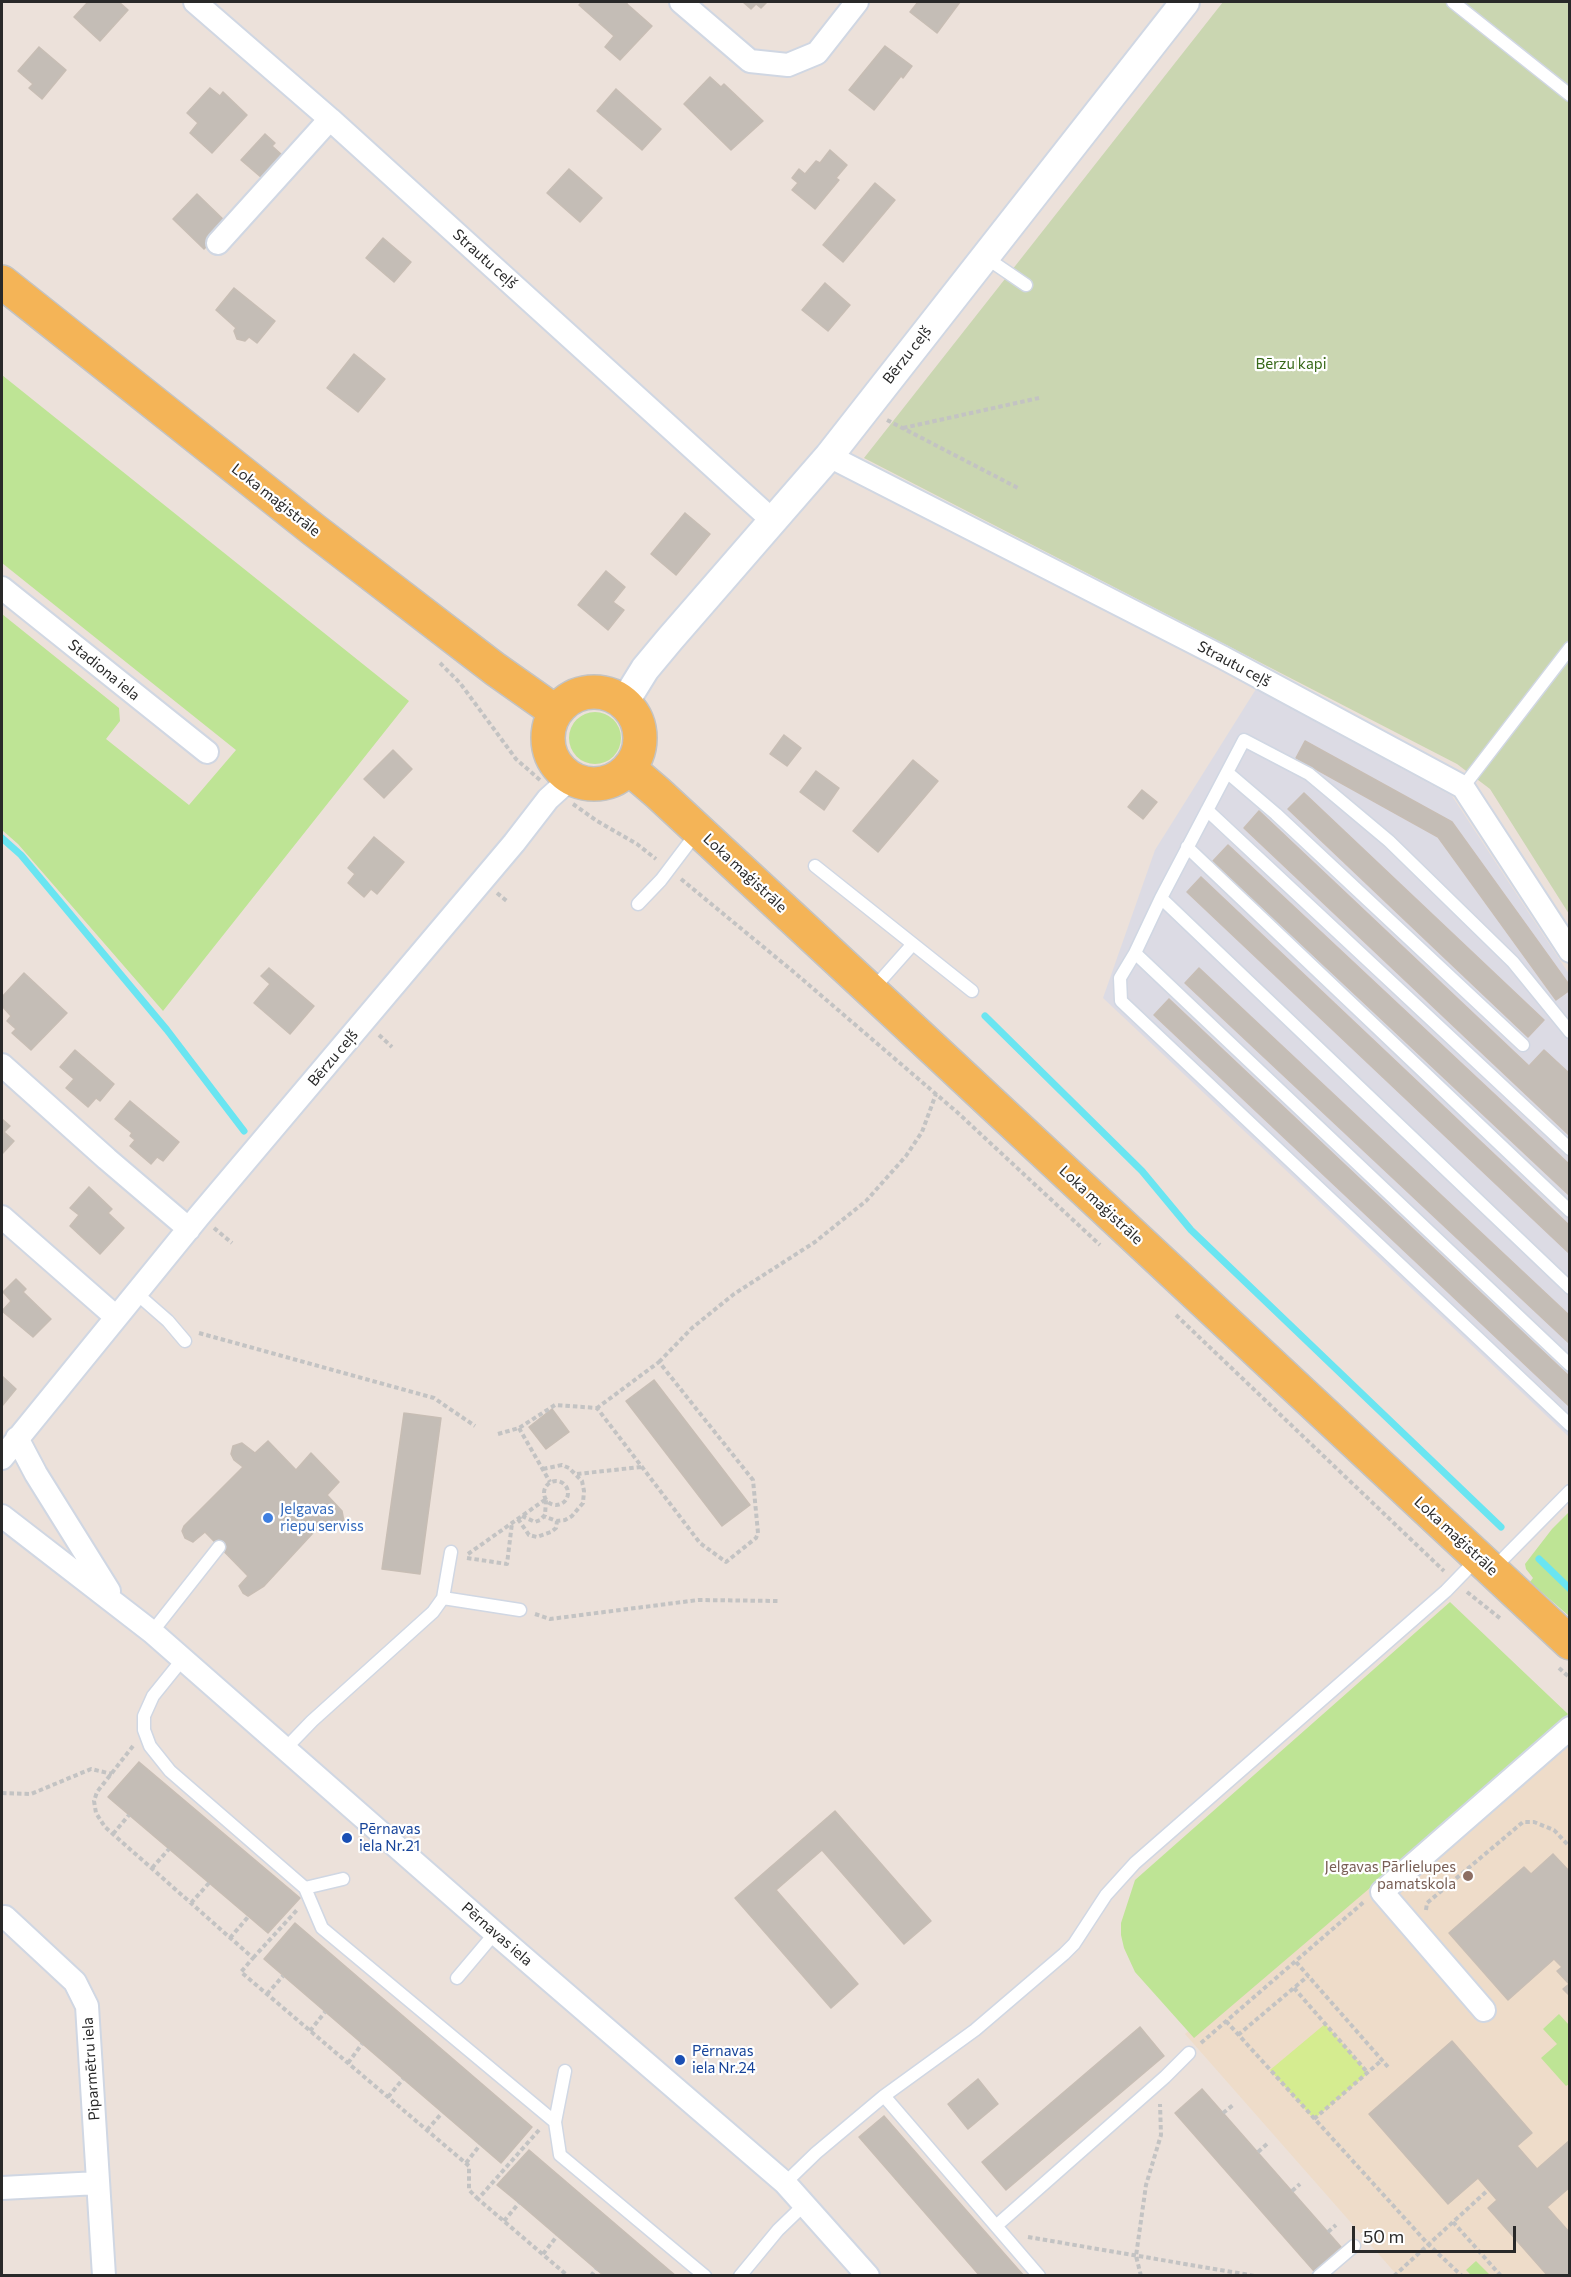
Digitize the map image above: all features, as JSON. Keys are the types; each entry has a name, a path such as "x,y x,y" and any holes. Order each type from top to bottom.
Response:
{"main road":[{"name":"Loka maģistrāle","path":"2,282 314,530 495,669 556,712"},
{"path":"580,694 611,695 624,703 635,714 640,728 641,742 637,757 630,769 617,779 602,784 586,784 558,790 559,769 548,741 549,726 556,712 567,701 580,694"},
{"name":"Loka maģistrāle","path":"630,769 699,830 1485,1564 1562,1653"}],"street":[{"name":"Strautu ceļš","path":"195,2 330,119 772,520"},
{"path":"681,2 750,61 788,65 817,53 857,2"},
{"name":"Bērzu ceļš","path":"624,703 645,669 829,456 1185,2"},
{"path":"218,243 330,119"},
{"name":"Strautu ceļš","path":"829,456 1222,657 1463,787 1569,951"},
{"name":"Stadiona iela","path":"2,588 207,752"},
{"name":"Bērzu ceļš","path":"2,1458 189,1229 558,790"},
{"path":"2,1065 189,1229"},
{"path":"2,1217 116,1317"},
{"path":"18,1438 36,1474 117,1603"},
{"name":"Pērnavas iela","path":"2,1516 152,1632 495,1933 785,2183 868,2276"},
{"path":"1484,2010 1382,1892 1569,1728"},
{"name":"Piparmētru iela","path":"5,1917 75,1982 87,2006 104,2276"},
{"path":"2,2188 98,2183"}],"lane":[{"path":"1453,2 1569,95"},
{"path":"984,256 1026,285"},
{"path":"1463,787 1569,648"},
{"path":"1569,1032 1513,962 1389,841 1309,774 1244,740 1120,978 1121,1001 1569,1425"},
{"path":"1228,773 1276,814 1523,1045"},
{"path":"1207,810 1569,1149"},
{"path":"638,904 699,830"},
{"path":"1187,846 1569,1211"},
{"path":"814,867 972,991"},
{"path":"1161,898 1569,1288"},
{"path":"872,991 912,945"},
{"path":"1135,953 1569,1365"},
{"path":"136,1293 168,1321 185,1341"},
{"path":"785,2183 816,2153 884,2096 975,2030 1064,1954 1074,1944 1106,1895 1135,1863 1456,1582 1485,1564 1569,1491"},
{"path":"152,1632 219,1547"},
{"path":"286,1748 312,1721 433,1612 443,1598 451,1552"},
{"path":"443,1598 520,1610"},
{"path":"182,1660 153,1696 144,1716 144,1731 150,1746 170,1771 307,1892 322,1928 553,2120"},
{"path":"307,1892 343,1879"},
{"path":"457,1978 495,1933"},
{"path":"999,2229 1189,2053"},
{"path":"566,2071 553,2120 560,2155 705,2276"},
{"path":"884,2096 1039,2276"},
{"path":"740,2276 778,2230 805,2204"},
{"path":"1319,2276 1354,2246"}],"path":[{"path":"902,428 1039,398"},
{"path":"866,408 1020,489"},
{"path":"558,790 597,821 637,844 795,972 936,1094 1105,1250"},
{"path":"498,1434 519,1428 555,1405 597,1408 659,1362 692,1328 734,1294 815,1242 866,1200 906,1156 922,1132 936,1094"},
{"path":"1174,1314 1456,1582 1508,1624"},
{"path":"168,1321 204,1335 434,1398 475,1426"},
{"path":"597,1408 700,1543 726,1562 756,1538 758,1533 753,1480 659,1362"},
{"path":"519,1428 550,1482"},
{"path":"543,1469 562,1465 577,1474 582,1480 584,1491 583,1503 572,1516 557,1521 543,1516"},
{"path":"577,1474 642,1467"},
{"path":"546,1499 552,1505 560,1505 568,1496 568,1488 562,1482 550,1482"},
{"path":"520,1517 535,1522 543,1516 547,1507 544,1492 550,1482"},
{"path":"512,1523 507,1564 463,1557 546,1499"},
{"path":"520,1517 529,1535 537,1537 556,1528 557,1521"},
{"path":"520,1610 550,1619 698,1600 780,1601"},
{"path":"1562,1653 1569,1678"},
{"path":"144,1731 97,1792 94,1801 96,1813 105,1827 253,1958"},
{"path":"2,1793 31,1794 91,1769 112,1774"},
{"path":"113,1834 129,1815"},
{"path":"1425,1912 1427,1903 1523,1822 1534,1821 1554,1830 1569,1847"},
{"path":"152,1868 169,1849"},
{"path":"191,1903 209,1883"},
{"path":"307,1892 241,1971 466,2163 469,2166 469,2190 568,2276"},
{"path":"1189,2053 1371,1896 1382,1892"},
{"path":"230,1938 248,1917"},
{"path":"1296,1962 1388,2067"},
{"path":"267,1994 283,1976"},
{"path":"1238,2035 1308,1976"},
{"path":"1294,1988 1368,2073"},
{"path":"310,2031 325,2012"},
{"path":"1226,2021 1428,2244 1462,2276"},
{"path":"348,2063 362,2044"},
{"path":"1314,2119 1382,2060"},
{"path":"388,2097 403,2079"},
{"path":"1141,2276 1136,2256 1146,2185 1161,2135 1159,2082"},
{"path":"1223,2113 1233,2104"},
{"path":"427,2130 442,2113"},
{"path":"478,2199 553,2120"},
{"path":"1258,2152 1267,2144"},
{"path":"466,2163 480,2145"},
{"path":"1292,2191 1300,2184"},
{"path":"1394,2276 1488,2190"},
{"path":"504,2221 519,2203"},
{"path":"1453,2222 1501,2276"},
{"path":"1328,2232 1336,2225"},
{"path":"999,2229 1136,2256 1255,2276"},
{"path":"543,2254 557,2236"},
{"path":"591,2276 596,2269"}],"shaded area":[{"path":"1256,689 1452,796 1569,974 1569,1437 1103,998 1155,850"},
{"name":"Jelgavas Pārlielupes pamatskola","path":"1559,1709 1569,1719 1569,2275 1397,2275 1185,2034"}],"green space":[{"name":"Bērzu kapi","path":"1223,2 1569,2 1569,914 1490,789 1457,764 864,458"},
{"path":"2,375 409,701 163,1011 18,844 2,830 2,614 119,708 120,721 106,739 189,805 236,750 2,563"},
{"path":"595,712 605,714 613,720 619,728 621,738 619,748 613,756 605,762 595,764 585,762 577,756 571,748 569,738 571,728 577,720 585,714"},
{"path":"1569,1512 1569,1616 1530,1582 1533,1578 1525,1564 1552,1529"},
{"path":"1450,1602 1568,1714 1540,1743 1194,2038 1135,1972 1124,1948 1121,1923 1135,1880"},
{"path":"1559,2014 1569,2025 1569,2084 1566,2086 1541,2058 1557,2044 1543,2029"},
{"path":"1325,2024 1368,2073 1314,2119 1270,2070"},
{"path":"1476,2261 1490,2275 1471,2275 1466,2270"}],"building":[{"path":"88,2 119,2 128,10 100,41 74,17"},
{"path":"582,2 627,2 652,26 620,60 605,47 614,36 579,5"},
{"path":"743,2 767,2 761,8 756,4 751,9"},
{"path":"918,2 960,2 937,33 910,12"},
{"path":"885,46 912,66 874,110 849,90"},
{"path":"39,47 66,70 42,99 29,88 33,84 18,71"},
{"path":"710,77 721,87 724,84 763,121 731,150 684,104"},
{"path":"210,88 220,96 223,92 247,115 212,153 190,133 198,123 187,113"},
{"path":"616,89 661,129 642,150 597,111"},
{"path":"265,134 275,143 272,146 282,155 262,178 241,160"},
{"path":"830,150 847,165 836,178 839,180 815,209 792,190 798,183 792,178 799,169 805,174 816,161 820,163"},
{"path":"569,169 602,198 580,222 547,193"},
{"path":"875,183 895,200 843,262 823,245"},
{"path":"197,194 228,224 204,249 173,219"},
{"path":"383,238 411,262 394,282 366,258"},
{"path":"825,283 850,305 828,331 802,310"},
{"path":"234,288 275,321 257,343 249,337 245,341 237,339 234,331 236,328 216,310"},
{"path":"354,354 385,379 358,412 327,388"},
{"path":"685,513 710,534 676,575 651,554"},
{"path":"606,571 625,587 613,602 624,610 608,630 578,605"},
{"path":"784,735 801,748 787,766 770,754"},
{"path":"1305,741 1452,822 1570,986 1570,990 1556,1000 1438,837 1296,758"},
{"path":"393,750 412,769 384,798 364,779"},
{"path":"913,760 938,781 878,852 853,831"},
{"path":"816,771 839,788 824,810 800,792"},
{"path":"1142,790 1157,802 1143,819 1128,807"},
{"path":"1304,793 1544,1020 1528,1037 1288,809"},
{"path":"1259,811 1529,1066 1544,1050 1570,1074 1570,1136 1244,828"},
{"path":"374,837 404,862 377,894 371,889 364,897 348,883 355,874 348,868"},
{"path":"1228,845 1570,1165 1570,1196 1213,861"},
{"path":"1201,877 1570,1226 1570,1254 1187,892"},
{"path":"269,968 314,1006 290,1034 254,1003 270,984 261,976"},
{"path":"1199,968 1570,1316 1570,1344 1185,983"},
{"path":"24,973 67,1013 31,1050 12,1033 16,1029 7,1021 11,1016 2,1006 2,997"},
{"path":"1169,999 1570,1377 1570,1407 1154,1015"},
{"path":"75,1050 114,1084 100,1101 96,1098 88,1107 66,1088 74,1079 60,1067"},
{"path":"130,1101 179,1142 163,1161 157,1157 151,1164 130,1146 135,1140 130,1136 132,1133 115,1119"},
{"path":"2,1119 10,1126 4,1132 14,1141 2,1154"},
{"path":"89,1187 112,1209 108,1213 124,1228 100,1254 70,1226 79,1215 70,1208"},
{"path":"16,1279 26,1289 23,1292 51,1319 33,1337 2,1311 11,1301 3,1292"},
{"path":"2,1376 16,1389 2,1406"},
{"path":"654,1380 750,1505 722,1526 626,1401"},
{"path":"552,1409 569,1432 546,1449 529,1427"},
{"path":"404,1413 441,1418 420,1574 382,1569"},
{"name":"Jelgavas riepu serviss","path":"268,1441 296,1470 311,1453 339,1482 327,1495 342,1511 344,1522 331,1527 324,1521 264,1586 248,1596 239,1586 248,1576 205,1532 193,1542 185,1538 182,1531 184,1526 243,1467 234,1460 231,1454 233,1446 242,1443 255,1453"},
{"path":"139,1762 300,1898 268,1933 108,1797"},
{"path":"835,1811 931,1921 904,1944 822,1850 776,1890 858,1984 831,2008 735,1898"},
{"path":"1553,1854 1570,1872 1570,1996 1563,1989 1569,1984 1557,1971 1562,1967 1554,1959 1508,2000 1449,1933 1524,1867 1531,1874"},
{"path":"295,1923 532,2127 501,2163 264,1959"},
{"path":"1140,2027 1164,2056 1006,2190 982,2162"},
{"path":"1452,2041 1532,2133 1517,2146 1537,2169 1570,2140 1570,2187 1547,2207 1570,2233 1570,2276 1548,2276 1488,2208 1497,2200 1478,2178 1448,2204 1369,2114"},
{"path":"978,2079 998,2104 968,2129 948,2104"},
{"path":"1202,2089 1341,2247 1314,2271 1175,2113"},
{"path":"884,2116 1024,2276 980,2276 859,2137"},
{"path":"529,2150 676,2276 604,2276 497,2185"}],"waterway":[{"path":"2,838 21,855 167,1030 244,1131"},
{"path":"985,1016 1142,1171 1191,1230 1501,1527"},
{"path":"1539,1559 1570,1589"}],"place":[{"name":"Jelgavas riepu serviss","path":"268,1518"},
{"name":"Pērnavas iela Nr.21","path":"347,1838"},
{"name":"Jelgavas Pārlielupes pamatskola","path":"1468,1876"},
{"name":"Pērnavas iela Nr.24","path":"680,2060"}]}
